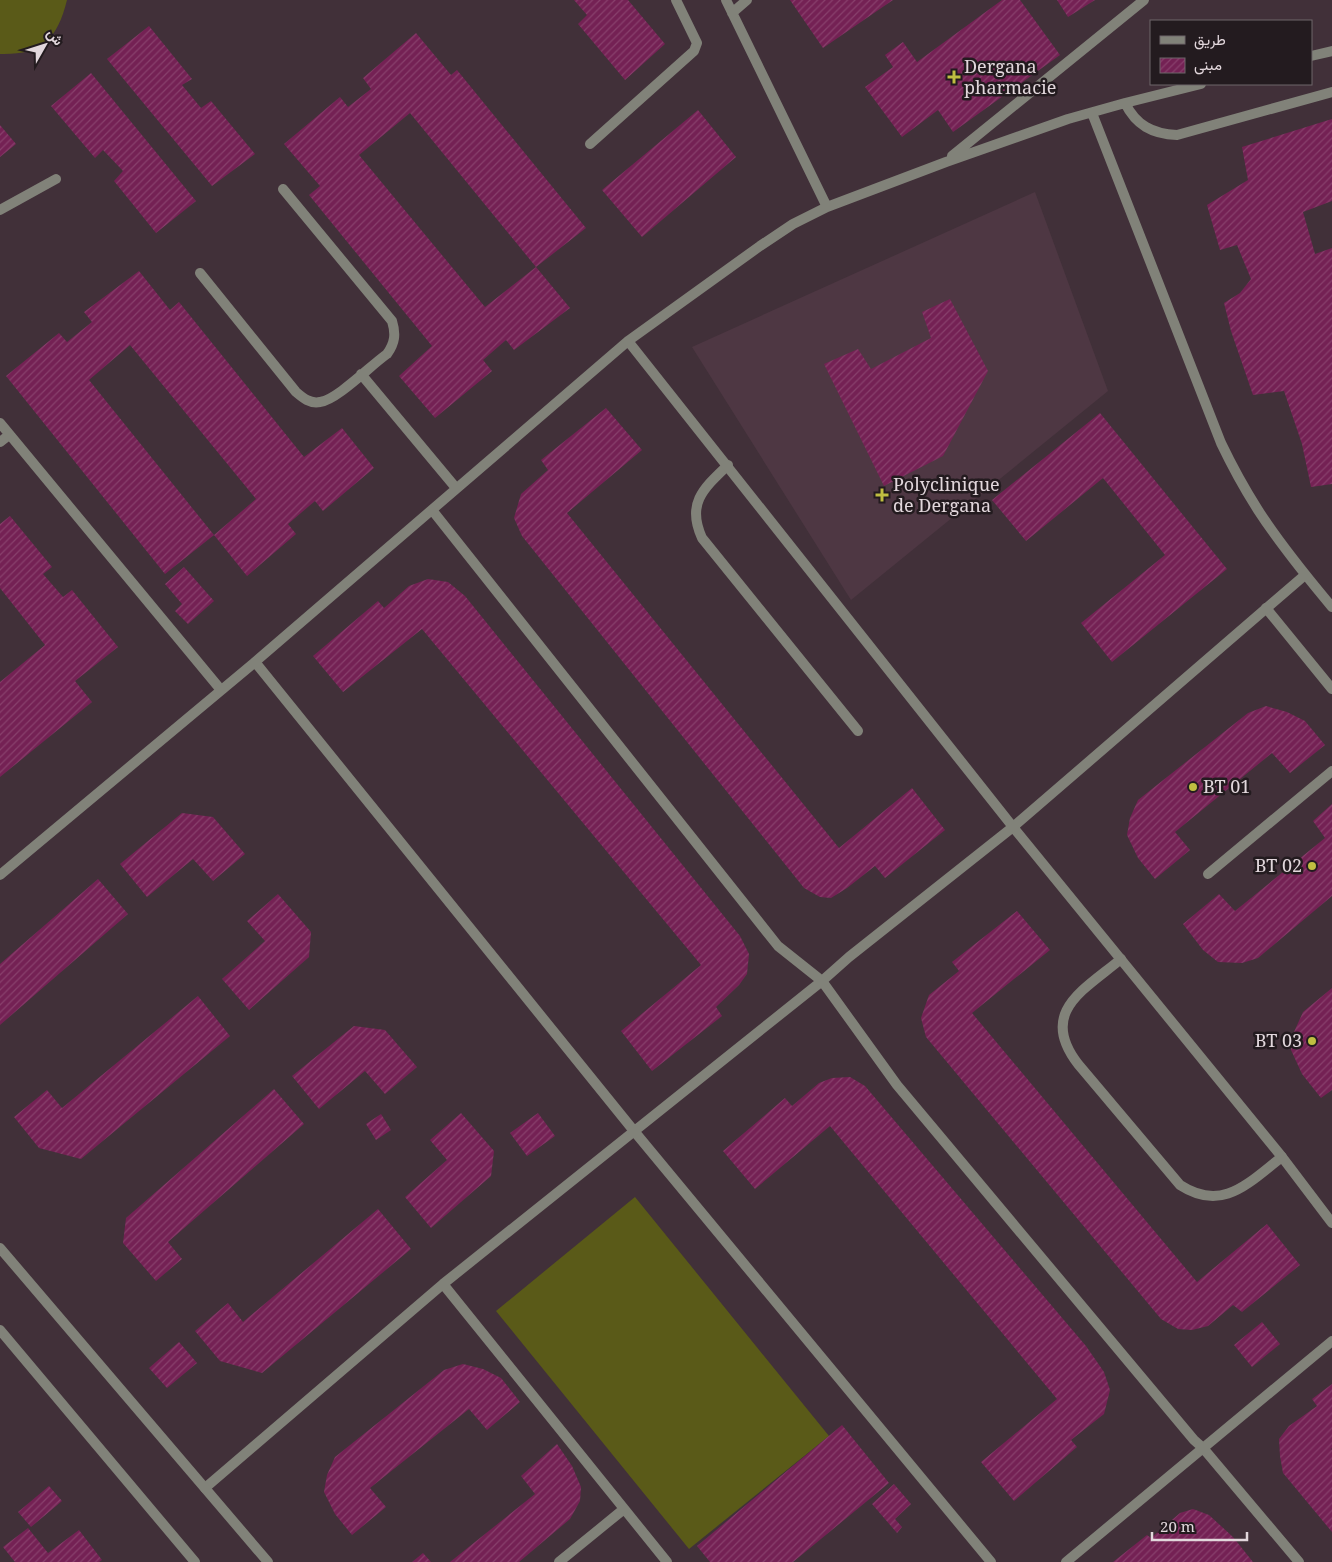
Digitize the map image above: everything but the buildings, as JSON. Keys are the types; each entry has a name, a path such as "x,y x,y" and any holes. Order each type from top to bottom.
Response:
{"street":[{"path":"590,144 694,51 697,43 676,0"},
{"path":"726,0 827,207"},
{"path":"732,13 747,0"},
{"path":"946,162 1144,0"},
{"path":"1312,56 1332,51"},
{"path":"0,876 255,662 628,341 793,224 827,207 1068,119 1197,85"},
{"path":"1125,103 1131,114 1140,124 1164,134 1177,135 1332,92"},
{"path":"1092,113 1221,443 1257,509 1305,574 1331,603"},
{"path":"0,210 56,179"},
{"path":"200,273 296,392 307,400 314,403 327,400 387,354 394,338 392,321 283,188"},
{"path":"628,341 1013,827 1282,1157 1332,1223"},
{"path":"361,374 456,488"},
{"path":"0,423 221,690"},
{"path":"0,442 9,435"},
{"path":"728,465 702,491 697,503 695,514 702,538 858,731"},
{"path":"432,510 778,946 822,981 897,1085 1194,1440 1203,1448 1299,1562"},
{"path":"205,1488 443,1284 1013,827 1305,574"},
{"path":"1266,608 1332,689"},
{"path":"255,662 634,1131 991,1562"},
{"path":"1208,874 1332,771"},
{"path":"1122,959 1072,1000 1064,1016 1062,1033 1067,1049 1078,1064 1180,1185 1192,1193 1205,1197 1219,1197 1232,1193 1282,1157"},
{"path":"0,1248 268,1562"},
{"path":"443,1284 668,1562"},
{"path":"0,1330 195,1562"},
{"path":"1066,1562 1332,1341"},
{"path":"559,1562 624,1509"}],"shaded area":[{"path":"0,0 67,0 58,25 45,42 37,48 26,52 0,54"},
{"name":"Polyclinique de Dergana","path":"1035,192 1108,391 851,600 692,347"},
{"path":"635,1197 829,1436 689,1549 496,1311"}],"place":[{"name":"Dergana pharmacie","path":"954,77"},
{"name":"Polyclinique de Dergana","path":"882,495"},
{"name":"BT 01","path":"1193,787"},
{"name":"BT 02","path":"1312,866"},
{"name":"BT 03","path":"1312,1041"}]}
